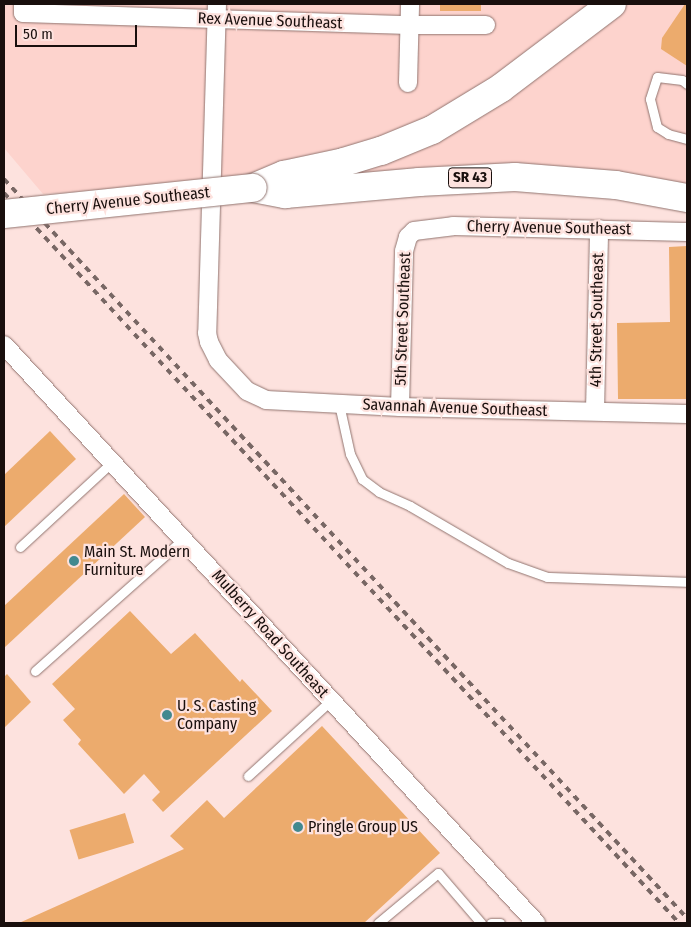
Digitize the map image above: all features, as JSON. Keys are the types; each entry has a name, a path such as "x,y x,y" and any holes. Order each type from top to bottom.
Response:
{"main road":[{"name":"Cherry Avenue Southeast","path":"253,188 284,175 325,167 381,151 432,130 501,88 612,4"},
{"name":"Cherry Avenue Southeast","path":"4,214 253,188 285,194 428,181 515,178 616,185 687,198"}],"street":[{"path":"408,83 410,4"},
{"name":"Rex Avenue Southeast","path":"23,8 217,12 409,25 486,25"},
{"name":"Savannah Avenue Southeast","path":"217,12 208,333 212,350 231,376 247,391 266,400 339,404 687,414"},
{"name":"Cherry Avenue Southeast","path":"412,233 424,228 453,226 687,232"},
{"name":"4th Street Southeast","path":"594,411 599,229"},
{"name":"5th Street Southeast","path":"400,407 404,251 407,240 412,233"},
{"name":"Mulberry Road Southeast","path":"4,345 536,923"}],"lane":[{"path":"687,84 682,80 657,77 650,99 656,127 668,134 687,139"},
{"path":"339,404 350,454 362,479 379,492 410,506 508,563 547,577 687,582"},
{"path":"20,548 112,462"},
{"path":"35,671 183,540"},
{"path":"248,776 330,701"},
{"path":"378,923 438,874 481,923"},
{"path":"491,923 500,923"}],"shaded area":[{"path":"4,4 687,4 687,186 521,165 361,173 43,194 4,148"}],"building":[{"path":"440,4 481,4 481,11 440,11"},
{"path":"685,4 687,4 687,66 661,49 662,38"},
{"path":"687,246 687,399 618,399 617,323 670,322 669,247"},
{"path":"50,431 76,459 4,527 4,475"},
{"name":"Main St. Modern Furniture","path":"124,494 145,517 4,648 4,606"},
{"name":"U. S. Casting Company","path":"130,611 171,654 195,633 240,682 242,679 272,711 163,812 152,800 160,792 144,774 124,794 78,744 81,740 63,720 75,709 52,684"},
{"path":"7,674 31,702 4,728 4,677"},
{"name":"Pringle Group US","path":"322,726 440,853 364,923 19,923 184,849 170,836 207,800 224,818"},
{"path":"125,813 134,843 79,860 70,830"}],"railway":[{"path":"4,179 687,918"},
{"path":"4,193 679,923"}],"place":[{"name":"Main St. Modern Furniture","path":"74,561"},
{"name":"U. S. Casting Company","path":"167,715"},
{"name":"Pringle Group US","path":"298,827"}]}
